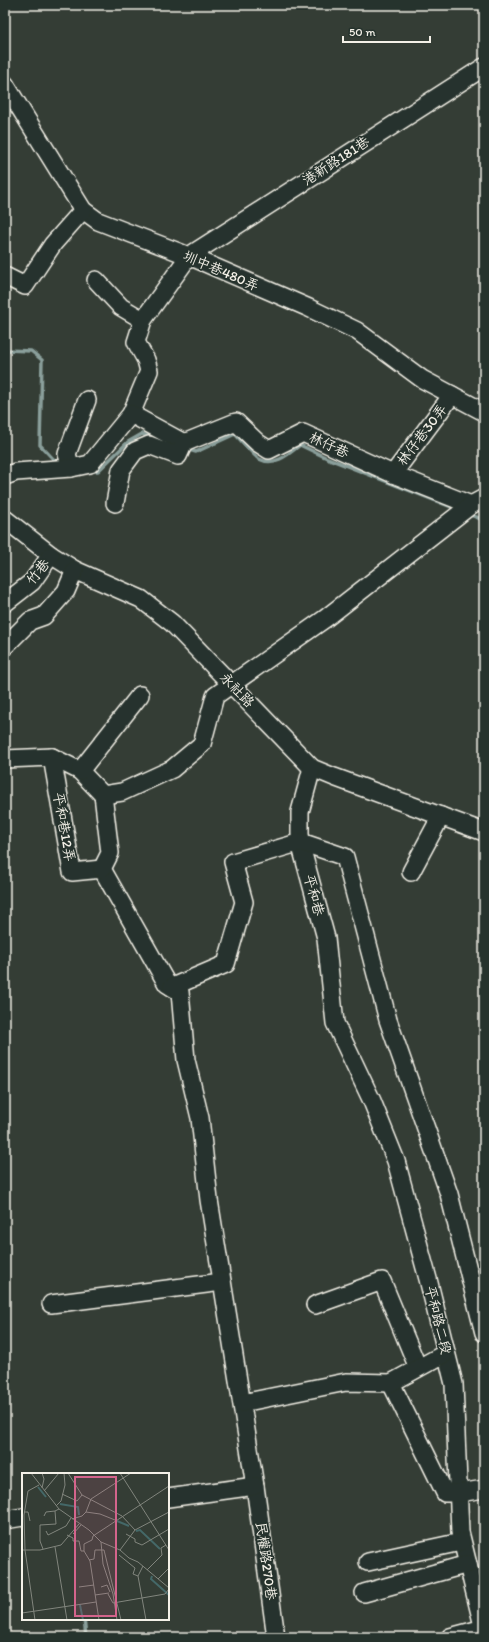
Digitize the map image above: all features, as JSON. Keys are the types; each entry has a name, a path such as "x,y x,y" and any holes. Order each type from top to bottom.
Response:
{"street":[{"name":"港新路181巷","path":"188,256 484,67"},
{"name":"圳中巷480弄","path":"5,84 84,210 98,221 188,256 309,308 356,331 422,379 484,412"},
{"path":"5,276 25,286 53,244 84,210"},
{"path":"5,476 16,472 66,469 90,464 131,414 149,371 146,360 136,342 143,320 188,256"},
{"path":"96,280 121,306 143,320"},
{"name":"林仔巷30弄","path":"393,474 452,395"},
{"path":"66,469 67,454 87,400"},
{"path":"115,503 121,470 135,451 149,445 178,456 184,443 131,414"},
{"name":"林仔巷","path":"184,443 236,422 258,443 269,450 304,433 393,474 478,502"},
{"path":"103,795 122,792 172,768 202,744 215,696 326,618 478,502"},
{"name":"永社路","path":"5,519 51,555 76,570 141,600 172,623 312,768 484,832"},
{"name":"竹巷","path":"5,603 32,582 51,555"},
{"path":"5,646 30,621 44,616 66,591 76,570"},
{"path":"80,771 140,695"},
{"path":"5,759 52,757 80,771 103,795 110,853 102,869 168,984 172,986 226,964 244,902 233,862 301,842 345,857 388,1020 449,1194 484,1333"},
{"name":"平和巷12弄","path":"52,757 72,872 102,869"},
{"name":"平和巷","path":"312,768 300,812 301,842 326,938 335,1023"},
{"path":"411,872 441,816"},
{"name":"民權路270巷","path":"172,986 180,992 186,1060 200,1118 209,1200 255,1486 276,1637"},
{"name":"平和路二段","path":"335,1023 372,1101 396,1161 454,1384 461,1542 484,1629"},
{"path":"315,1305 382,1281 418,1368"},
{"path":"51,1304 222,1282"},
{"path":"242,1403 346,1382 391,1383 446,1353"},
{"path":"391,1383 445,1493 458,1493 484,1488"},
{"path":"169,1498 255,1486"},
{"path":"5,1520 22,1518"},
{"path":"368,1562 461,1542"},
{"path":"364,1593 468,1564"},
{"path":"450,1637 484,1629"}],"waterway":[{"path":"5,350 31,351 42,360 40,445 58,464"},
{"path":"91,471 98,471 128,442 142,434 154,438"},
{"path":"186,449 196,452 235,434 259,459 271,461 281,458 300,445 327,458 457,509"},
{"path":"468,514 484,520"},
{"path":"84,1620 86,1637"}]}
